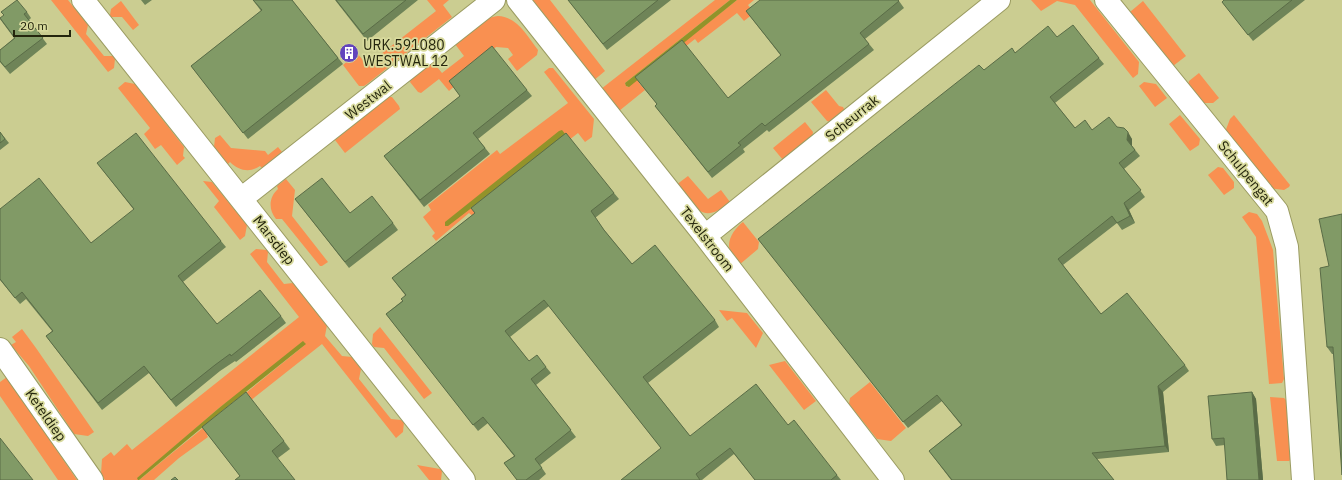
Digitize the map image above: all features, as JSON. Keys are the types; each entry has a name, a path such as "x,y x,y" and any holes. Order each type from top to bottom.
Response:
{"street":[{"name":"Marsdiep","path":"84,0 464,480"},
{"name":"Westwal","path":"241,199 494,0"},
{"name":"Texelstroom","path":"518,0 705,236 893,480"},
{"name":"Scheurrak","path":"705,236 999,0"},
{"name":"Schulpengat","path":"1106,0 1277,211 1286,247 1303,480"},
{"name":"Keteldiep","path":"0,349 92,480"}],"shaded area":[{"path":"51,0 68,0 88,25 86,34 104,56 113,56 115,59 114,68 108,72"},
{"path":"427,0 449,0 443,5 452,17 367,84 364,86 359,86 343,65 357,53 367,65 436,11"},
{"path":"532,0 550,0 605,71 593,81"},
{"path":"715,0 730,0 625,83 627,87 737,0 754,0 748,5 754,13 744,21 737,13 698,43 695,39 639,83 645,90 619,111 601,89"},
{"path":"730,0 737,0 629,87 626,86 625,83"},
{"path":"1031,0 1090,0 1139,62 1138,74 1133,78 1075,5 1057,1 1041,11"},
{"path":"121,1 139,25 133,30 122,17 111,17 110,15 111,9"},
{"path":"1143,1 1186,56 1173,66 1130,12"},
{"path":"498,16 511,20 526,33 538,50 537,55 517,71 508,59 513,55 508,48 496,47 456,80 458,83 449,91 439,79 421,93 418,92 410,82 411,79 433,62 442,73 464,56 455,44 480,23 492,17"},
{"path":"549,68 553,68 594,119 592,137 585,142 578,133 473,216 469,213 436,241 432,236 435,233 423,217 431,210 428,205 497,150 500,154 568,103 544,72"},
{"path":"1199,73 1219,98 1213,103 1202,103 1188,85 1189,81"},
{"path":"125,82 135,84 184,147 183,156 185,158 177,165 161,145 155,149 144,134 150,128 118,88"},
{"path":"1144,82 1156,84 1167,98 1155,107 1139,86"},
{"path":"826,90 839,106 843,107 845,111 831,122 827,121 811,102"},
{"path":"388,97 392,97 400,109 345,153 335,140"},
{"path":"1180,115 1200,139 1199,145 1190,151 1169,124"},
{"path":"1234,115 1290,185 1289,187 1284,190 1269,188 1225,132 1230,119"},
{"path":"805,122 813,132 812,138 783,160 773,148"},
{"path":"562,130 566,135 564,137 448,226 445,226 445,222"},
{"path":"220,135 231,148 265,151 268,155 278,147 282,152 262,168 260,166 252,170 241,169 230,162 228,164 214,147 215,138"},
{"path":"1218,167 1223,168 1234,182 1234,188 1224,195 1208,175"},
{"path":"688,176 708,199 721,190 730,202 712,213 700,211 676,185"},
{"path":"286,179 295,190 292,216 328,262 322,266 320,266 282,219 276,219 273,215 271,199 278,189 277,186"},
{"path":"203,181 212,182 247,225 245,236 240,240 214,207 219,201"},
{"path":"1249,212 1257,214 1262,221 1273,250 1284,379 1282,383 1269,384 1256,237 1242,217"},
{"path":"743,222 759,242 758,249 739,265 730,251 729,243 734,231"},
{"path":"256,249 267,250 267,262 284,284 293,283 327,325 325,336 342,356 352,357 361,369 359,379 391,419 401,420 404,422 403,432 396,438 322,344 207,435 208,437 179,458 154,480 139,480 306,344 219,408 138,478 138,480 105,480 101,474 102,459 111,452 114,456 127,444 132,450 299,317 250,254"},
{"path":"719,310 747,313 763,333 756,348 732,318 727,321"},
{"path":"380,327 432,393 424,399 384,348 374,347 372,344 373,334"},
{"path":"22,329 94,432 88,436 74,434 29,366 11,345 16,342 12,337"},
{"path":"303,341 306,344 138,480 137,478 219,408"},
{"path":"785,361 816,401 804,410 769,365"},
{"path":"7,377 77,480 58,480 0,396 0,382"},
{"path":"870,382 906,428 891,441 877,439 849,404 850,398"},
{"path":"1270,397 1284,398 1286,400 1292,458 1289,461 1277,461"},
{"path":"417,465 440,469 442,471 441,480 429,480"}],"building":[{"path":"17,0 27,12 24,14 43,38 5,67 0,61 0,50 15,38 0,18 4,15 1,12"},
{"path":"253,0 292,0 338,58 243,133 191,66 262,10"},
{"path":"336,0 406,0 363,34"},
{"path":"568,0 658,0 603,44"},
{"path":"760,0 899,1 860,33 869,44 765,126 762,123 738,143 741,145 708,172 655,106 657,104 635,77 682,40 728,98 781,55 746,11"},
{"path":"1224,0 1292,0 1248,35 1222,2"},
{"path":"1073,25 1099,58 1050,97 1075,128 1085,120 1092,130 1109,117 1117,127 1124,128 1128,132 1127,140 1135,150 1119,163 1141,190 1124,203 1130,216 1117,223 1112,216 1058,259 1101,314 1127,293 1185,365 1158,386 1165,446 1092,453 1114,480 952,480 929,451 962,425 937,395 903,422 758,239 979,65 984,70 1012,48 1015,53 1048,26 1057,37"},
{"path":"492,46 527,90 473,133 485,148 420,200 384,156 460,96 449,81"},
{"path":"0,132 5,139 0,143"},
{"path":"136,133 221,241 178,276 217,324 260,290 281,316 231,356 230,354 171,400 144,366 98,403 46,336 53,331 22,292 15,298 0,279 0,209 39,178 91,243 134,209 97,163"},
{"path":"566,133 614,193 591,211 604,230 632,264 655,245 715,320 643,377 690,436 756,384 788,425 794,420 837,475 831,480 755,480 730,448 696,474 700,480 621,480 661,448 544,300 505,331 529,361 537,355 546,367 531,379 571,430 535,459 542,468 526,480 517,480 504,463 515,456 483,417 473,425 386,314 403,301 401,299 406,295 392,278 475,213 471,208"},
{"path":"322,178 350,213 372,196 393,223 345,262 295,199"},
{"path":"1342,214 1342,475 1333,347 1327,347 1320,268 1329,266 1319,219"},
{"path":"246,392 284,441 272,451 295,480 235,480 240,476 202,427"},
{"path":"1252,392 1259,480 1227,480 1224,438 1212,439 1208,396"},
{"path":"0,438 33,480 0,480"},
{"path":"175,477 178,480 171,480"}],"place":[{"name":"URK.591080 WESTWAL 12","path":"349,53"}]}
